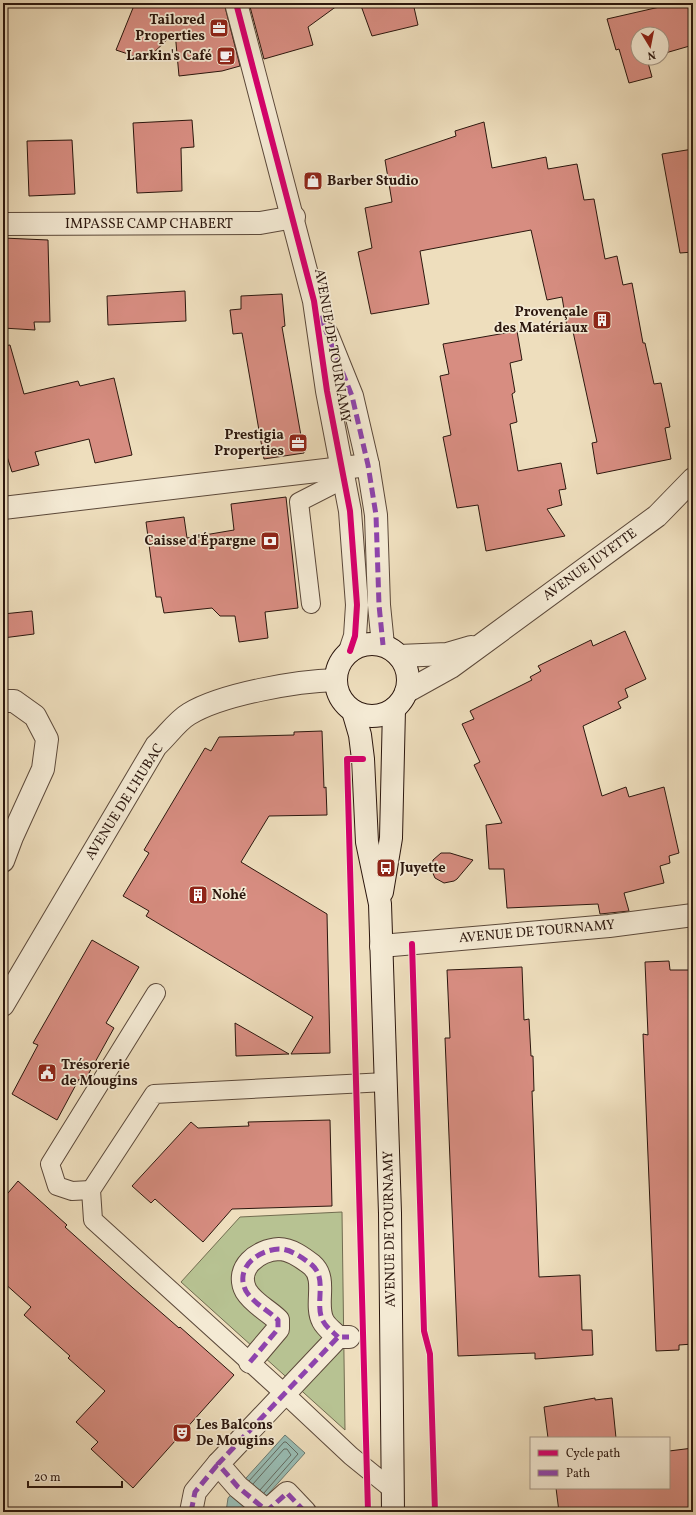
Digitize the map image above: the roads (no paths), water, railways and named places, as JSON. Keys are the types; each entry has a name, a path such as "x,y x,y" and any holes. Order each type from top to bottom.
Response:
{"street":[{"name":"AVENUE DE TOURNAMY","path":"236,3 294,218 314,301 327,391 350,511 357,605 355,636 350,651"},
{"name":"IMPASSE CAMP CHABERT","path":"3,224 260,224 294,218"},
{"name":"AVENUE DE TOURNAMY","path":"314,301 352,396 368,465 376,515 379,604 391,651"},
{"path":"3,508 343,474 368,465"},
{"name":"AVENUE JUYETTE","path":"400,700 451,667 657,516 693,479"},
{"path":"371,644 391,651 406,667 408,680 400,700 385,714 374,716 363,715 353,711 344,703 338,692 336,680 337,669 343,659 350,651 371,644"},
{"name":"AVENUE JUYETTE","path":"391,651 447,654 481,644"},
{"name":"AVENUE DE L'HUBAC","path":"3,1005 156,746 189,714 224,698 292,685 336,680"},
{"name":"AVENUE DE TOURNAMY","path":"380,904 391,838 400,700"},
{"path":"3,701 14,701 35,716 47,740 43,769 12,837 3,861"},
{"name":"AVENUE DE TOURNAMY","path":"353,711 360,735 363,759 367,842 380,904 390,1206 393,1512"},
{"name":"AVENUE DE TOURNAMY","path":"381,946 609,926 693,915"},
{"path":"190,1512 195,1492 218,1464 285,1394 343,1337 323,1321 319,1275 314,1267 291,1252 280,1249 254,1256 245,1268 243,1279 246,1290 254,1302 278,1320 278,1329 250,1362"},
{"path":"218,1464 238,1487 264,1510 287,1493 305,1512"}],"lane":[{"path":"311,604 299,502 343,474"},
{"path":"91,1190 72,1191 57,1186 50,1164 156,993"},
{"path":"386,1082 154,1094 91,1190 92,1220 250,1362 351,1456 393,1490"}],"water":[{"path":"285,1435 305,1453 252,1512 226,1512 228,1498"}],"place":[{"name":"Tailored Properties","path":"219,28"},
{"name":"Larkin's Café","path":"226,56"},
{"name":"Barber Studio","path":"313,181"},
{"name":"Provençale des Matériaux","path":"602,320"},
{"name":"Prestigia Properties","path":"298,443"},
{"name":"Caisse d'Épargne","path":"270,541"},
{"name":"Juyette","path":"386,868"},
{"name":"Nohé","path":"198,895"},
{"name":"Trésorerie de Mougins","path":"47,1073"},
{"name":"Les Balcons De Mougins","path":"182,1433"}]}
